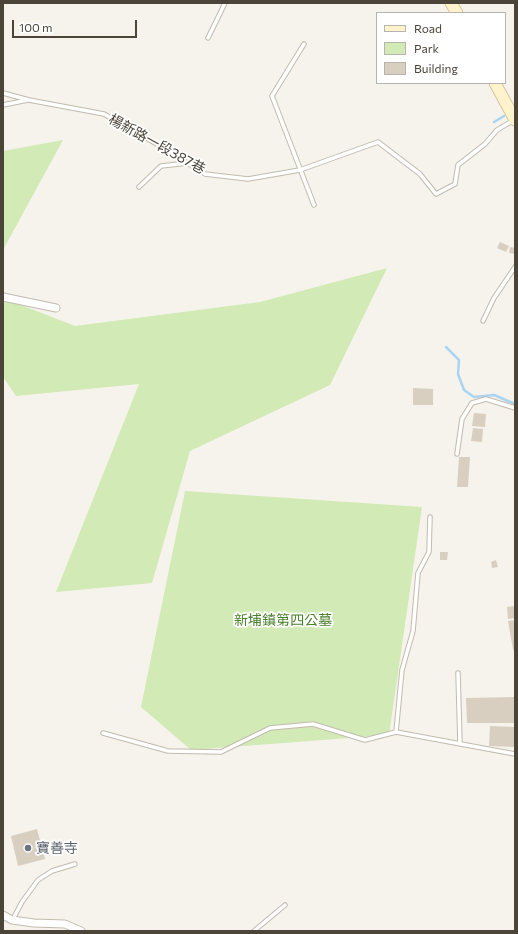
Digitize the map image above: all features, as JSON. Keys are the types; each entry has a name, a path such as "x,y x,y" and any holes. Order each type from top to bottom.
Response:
{"main road":[{"path":"451,3 456,12"},
{"path":"496,84 515,120"}],"street":[{"path":"3,297 56,308"},
{"path":"3,915 12,920 34,923 65,924 81,931"}],"lane":[{"path":"208,38 224,3"},
{"path":"304,44 272,96 314,205"},
{"name":"楊新路一段387巷","path":"3,93 29,100 104,114 157,144 205,174 248,179 300,170 378,142 420,174 436,194 455,184 458,165 485,144 497,130 515,120"},
{"path":"3,105 29,100"},
{"path":"138,187 161,166 188,163"},
{"path":"483,321 494,298 515,267"},
{"path":"457,454 462,419 472,403 486,399 515,408"},
{"path":"396,732 402,670 413,631 418,573 430,552 430,517"},
{"path":"458,673 460,744"},
{"path":"103,733 168,751 221,752 270,728 313,724 365,740 396,732 515,754"},
{"path":"12,920 22,902 38,880 52,871 75,864"},
{"path":"254,931 285,905"}],"green space":[{"path":"63,140 3,250 3,151"},
{"path":"387,268 330,385 190,451 152,583 56,592 139,384 16,396 3,377 3,298 75,326 260,302"},
{"name":"新埔鎮第四公墓","path":"185,491 422,507 389,735 191,750 141,707"}],"building":[{"path":"500,242 509,246 506,252 497,248"},
{"path":"510,247 515,248 515,254 509,253"},
{"path":"413,388 433,389 433,405 413,405"},
{"path":"474,413 486,414 485,427 472,426"},
{"path":"473,428 483,429 482,442 471,441"},
{"path":"459,457 470,457 468,487 457,487"},
{"path":"440,552 448,552 447,560 440,560"},
{"path":"496,560 498,567 492,568 491,562"},
{"path":"515,606 515,618 508,619 507,607"},
{"path":"515,620 515,650 513,650 508,621"},
{"path":"515,697 515,723 467,723 466,698"},
{"path":"490,726 515,727 515,747 489,746"},
{"name":"寶善寺","path":"37,829 45,859 18,866 11,836"},
{"path":"70,843 73,846 70,849 67,846"}],"waterway":[{"path":"494,122 504,116"},
{"path":"446,347 459,360 458,374 464,390 474,397 494,395 515,404"}],"place":[{"name":"寶善寺","path":"28,848"}]}
